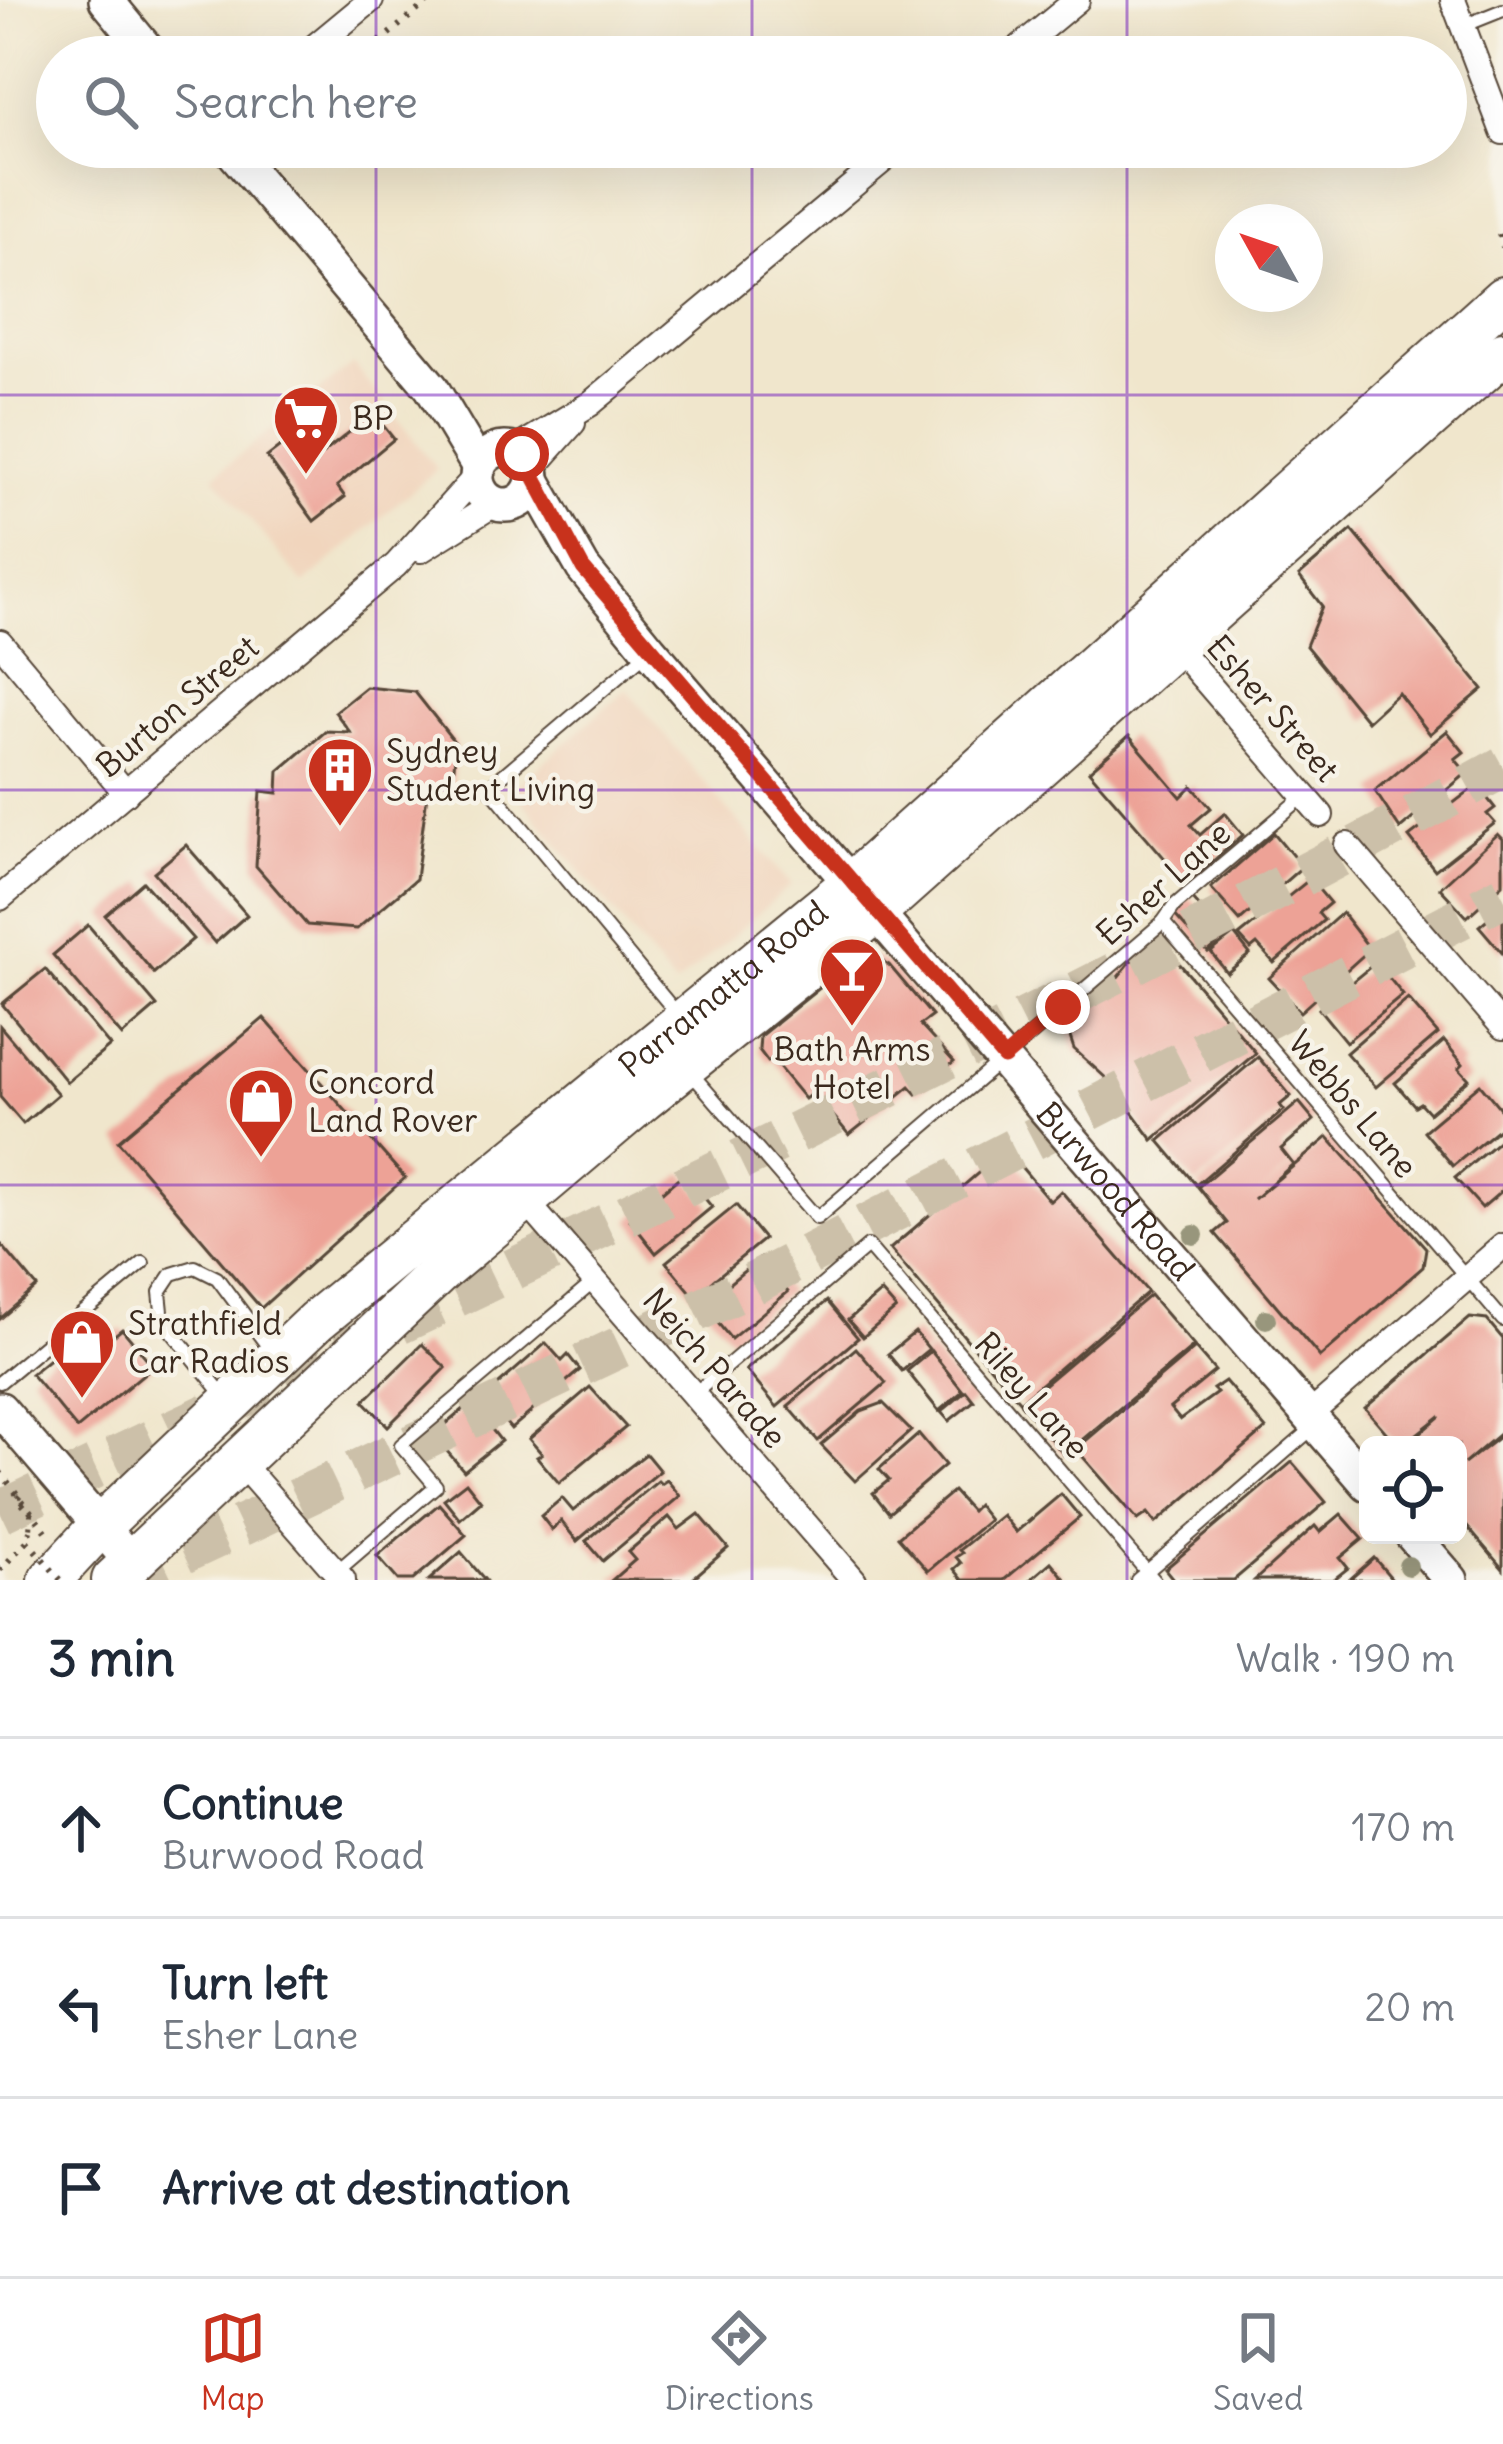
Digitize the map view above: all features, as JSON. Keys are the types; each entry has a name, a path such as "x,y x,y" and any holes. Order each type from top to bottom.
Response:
{"highway":[{"name":"Parramatta Road","path":"122,1571 524,1199 685,1066 1503,298"},
{"name":"Parramatta Road","path":"50,1580 99,1527 277,1358 493,1173 682,1020 863,898 1174,644 1503,352"}],"street":[{"path":"106,0 136,36"},
{"path":"327,36 371,0"},
{"path":"1033,36 1077,0"},
{"path":"1453,0 1467,36"},
{"path":"1467,37 1503,132"},
{"name":"Burwood Road","path":"247,168 650,650 1359,1474"},
{"name":"Burton Street","path":"0,898 874,168"},
{"path":"0,642 126,793"},
{"name":"Esher Street","path":"1174,644 1321,815"},
{"path":"1347,845 1503,1027"},
{"name":"Neich Parade","path":"524,1199 854,1580"},
{"path":"1313,1420 1503,1246"},
{"path":"0,1408 99,1527 122,1571"},
{"path":"238,1460 339,1576"},
{"path":"1420,1544 1451,1580"}],"lane":[{"path":"1463,26 1503,10"},
{"path":"650,650 490,787 682,1020"},
{"name":"Esher Lane","path":"685,1066 817,1218 1304,795"},
{"name":"Webbs Lane","path":"1163,922 1503,1320"},
{"name":"Riley Lane","path":"694,1394 868,1246 1146,1577"},
{"path":"0,1382 143,1263"},
{"path":"230,1402 163,1321 160,1292 172,1274 195,1267 217,1278 277,1358"},
{"path":"339,1576 436,1486 401,1445 596,1280"},
{"path":"1146,1577 1313,1420"}],"path":[{"path":"387,36 430,0"},
{"path":"1499,234 1503,247"},
{"path":"0,1472 46,1527"},
{"path":"0,1570 28,1541 31,1514 17,1498 20,1495"},
{"path":"28,1541 61,1580"}],"shaded area":[{"path":"353,364 437,469 304,584 214,476"},
{"path":"626,689 791,885 675,986 513,790"}],"building":[{"path":"373,413 394,439 337,486 345,497 314,521 267,457 297,434 316,459"},
{"path":"1352,530 1483,689 1430,734 1398,693 1367,721 1306,646 1322,606 1299,576"},
{"name":"Sydney Student Living","path":"366,687 415,692 456,744 452,790 428,787 416,879 357,929 307,925 256,866 261,791 278,793 279,771 326,731 350,732 335,712"},
{"path":"1447,731 1464,752 1455,759 1467,773 1400,829 1375,791"},
{"path":"1129,736 1181,797 1192,786 1211,808 1191,825 1200,835 1225,813 1243,835 1187,884 1089,771"},
{"path":"1477,785 1495,808 1487,814 1495,823 1435,870 1409,837"},
{"path":"1274,833 1302,867 1240,921 1211,888"},
{"path":"1498,834 1503,839 1503,884 1467,917 1440,888"},
{"path":"186,845 247,915 215,943 154,872"},
{"path":"1310,879 1330,903 1318,913 1324,920 1274,963 1257,944 1251,949 1239,936"},
{"path":"143,882 193,939 154,973 105,915"},
{"path":"1190,897 1225,936 1208,952 1173,913"},
{"path":"1503,906 1503,954 1479,926"},
{"path":"1342,913 1370,949 1300,1012 1269,978"},
{"path":"88,925 157,1006 122,1036 53,955"},
{"path":"1234,934 1250,954 1227,973 1211,952"},
{"path":"1152,947 1173,956 1256,1053 1153,1140 1108,1080 1074,1049 1067,1028 1136,955"},
{"path":"863,957 889,965 932,1016 920,1025 954,1062 917,1094 910,1086 849,1135 814,1092 805,1099 772,1059 768,1062 759,1050 760,1036"},
{"path":"1376,962 1403,995 1346,1042 1319,1009"},
{"path":"45,969 110,1046 67,1082 2,1004"},
{"path":"1408,999 1438,1034 1376,1087 1346,1053"},
{"name":"Concord Land Rover","path":"264,1018 405,1178 261,1308 118,1141"},
{"path":"0,1026 58,1094 23,1124 0,1097"},
{"path":"1444,1041 1469,1079 1429,1113 1420,1103 1415,1106 1395,1083"},
{"path":"1258,1057 1291,1096 1280,1105 1284,1110 1196,1185 1159,1141"},
{"path":"1480,1084 1503,1112 1503,1125 1453,1166 1424,1131"},
{"path":"1299,1102 1314,1120 1281,1149 1293,1164 1254,1199 1328,1137 1426,1248 1423,1267 1320,1357 1215,1233 1227,1223 1198,1187"},
{"path":"1503,1137 1503,1190 1482,1208 1455,1178"},
{"path":"1006,1149 1050,1201 1061,1191 1148,1292 1020,1402 890,1249"},
{"path":"684,1173 712,1207 656,1253 630,1220"},
{"path":"736,1205 764,1239 694,1296 666,1262"},
{"path":"0,1243 37,1287 0,1319"},
{"path":"760,1258 788,1292 731,1339 703,1305"},
{"path":"881,1292 896,1309 863,1337 848,1320"},
{"path":"1150,1295 1194,1346 1064,1455 1021,1404"},
{"path":"827,1301 858,1338 777,1407 746,1370"},
{"path":"1470,1318 1487,1320 1503,1339 1503,1431 1467,1461 1467,1436 1417,1436 1440,1416 1414,1436 1389,1436 1365,1408"},
{"name":"Strathfield Car Radios","path":"86,1329 101,1346 122,1329 153,1366 77,1429 31,1374"},
{"path":"915,1332 929,1349 902,1371 888,1354"},
{"path":"546,1343 562,1361 568,1355 580,1370 511,1429 484,1397"},
{"path":"422,1344 446,1368 388,1426 364,1401"},
{"path":"856,1348 886,1383 818,1441 788,1406"},
{"path":"1195,1348 1215,1371 1170,1408 1180,1420 1217,1393 1213,1389 1225,1381 1266,1429 1156,1523 1148,1513 1138,1520 1076,1449"},
{"path":"931,1351 963,1391 939,1411 907,1371"},
{"path":"590,1387 626,1427 559,1483 529,1439"},
{"path":"966,1391 974,1401 949,1421 941,1412"},
{"path":"471,1403 501,1441 464,1471 433,1435"},
{"path":"883,1403 911,1431 855,1481 821,1445 861,1411"},
{"path":"919,1434 945,1465 889,1513 873,1493 889,1480 879,1469"},
{"path":"1503,1434 1503,1569 1467,1527 1467,1462"},
{"path":"646,1454 660,1471 577,1541 561,1521 552,1530 541,1516 562,1498 573,1511"},
{"path":"1292,1462 1326,1502 1234,1580 1174,1580 1165,1569"},
{"path":"667,1480 680,1496 603,1561 586,1541 658,1481"},
{"path":"466,1482 481,1501 460,1519 444,1499"},
{"path":"953,1491 971,1511 977,1505 989,1520 928,1571 898,1537"},
{"path":"1061,1494 1080,1517 1004,1580 963,1580 954,1569 961,1563 956,1557 962,1553 959,1550 1002,1515 1016,1532"},
{"path":"439,1504 466,1535 413,1580 398,1580 377,1556"},
{"path":"699,1514 728,1548 691,1580 612,1580 635,1560 628,1552 669,1517 679,1529"},
{"path":"1341,1514 1359,1534 1359,1542 1340,1558 1348,1568 1333,1580 1255,1580 1315,1526 1320,1532"},
{"path":"461,1552 485,1580 429,1580"},
{"path":"1374,1558 1393,1580 1349,1580"},
{"path":"1051,1562 1066,1580 1030,1580"}],"tunnel":[{"path":"0,1512 946,1059 1503,767"},
{"path":"126,1580 741,1290 1503,896"}],"place":[{"name":"BP","path":"306,477"},
{"name":"Sydney Student Living","path":"340,829"},
{"name":"Bath Arms Hotel","path":"852,1029"},
{"name":"Concord Land Rover","path":"261,1160"},
{"name":"Strathfield Car Radios","path":"82,1401"}],"route":[{"path":"522,454 583,568 1004,1058 1063,1007"}]}
